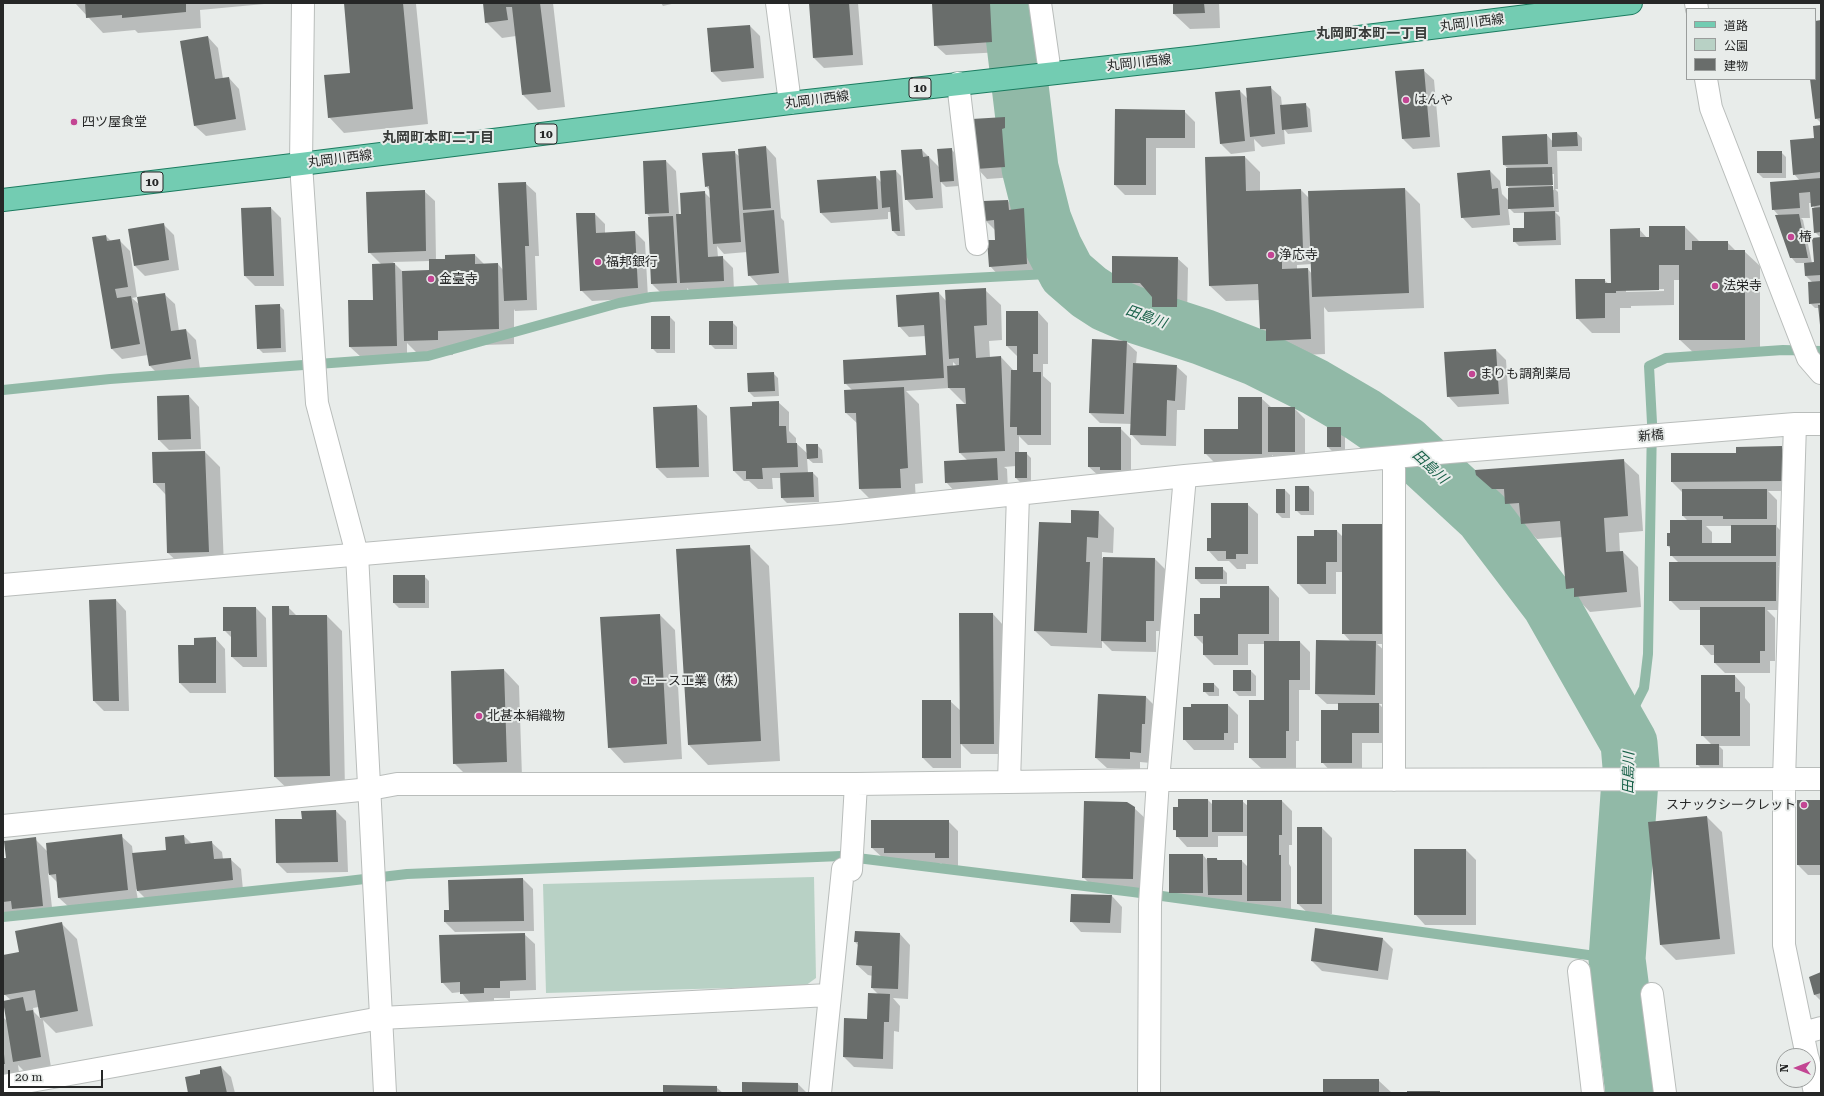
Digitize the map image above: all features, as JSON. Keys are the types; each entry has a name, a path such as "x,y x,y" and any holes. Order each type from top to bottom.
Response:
{"main road":[{"name":"丸岡川西線","path":"3,200 790,103 1198,57 1631,3"}],"street":[{"path":"303,3 301,164 317,403 357,554 370,788 384,1093"},
{"path":"777,3 790,103"},
{"path":"1040,3 1050,73"},
{"path":"1706,80 1711,108 1808,358 1821,372"},
{"path":"958,83 977,244"},
{"path":"1795,424 1784,780 1784,945 1812,1030 1809,1048"},
{"name":"新橋","path":"3,585 839,513 1185,476 1449,452 1795,424 1821,424"},
{"path":"1394,780 1395,458"},
{"path":"1148,1093 1150,904 1158,780 1185,476"},
{"path":"1009,782 1018,494"},
{"path":"3,826 370,788 396,784 856,784 1158,780 1821,779"},
{"path":"820,1093 843,869 851,870 856,784"},
{"path":"1579,970 1593,1093"},
{"path":"1652,994 1665,1093"},
{"path":"3,1086 381,1018 829,995"}],"green space":[{"path":"814,877 816,978 805,986 546,993 543,884"}],"building":[{"path":"85,3 186,3 186,12 122,18 122,15 86,18"},
{"path":"344,3 403,3 413,109 328,118 324,75 350,73"},
{"path":"483,3 540,3 551,92 522,95 512,7 506,7 508,20 485,23"},
{"path":"809,3 849,3 853,55 813,58"},
{"path":"932,3 990,3 992,42 934,46"},
{"path":"1173,3 1204,3 1205,13 1173,14"},
{"path":"1821,20 1821,118 1815,119 1810,80 1816,80 1816,21"},
{"path":"750,25 754,68 711,72 707,28"},
{"path":"208,36 215,79 229,77 236,119 194,126 180,41"},
{"path":"1424,69 1430,137 1402,139 1395,71"},
{"path":"1271,86 1275,134 1250,137 1246,88"},
{"path":"1240,90 1245,141 1220,144 1215,92"},
{"path":"1306,103 1308,127 1282,130 1280,105"},
{"path":"1115,109 1185,110 1185,138 1146,138 1146,185 1114,185"},
{"path":"1005,117 1005,128 1002,129 1005,167 976,169 972,119"},
{"path":"1821,125 1821,172 1793,175 1790,140 1814,138 1813,126"},
{"path":"1577,132 1578,146 1552,147 1552,133"},
{"path":"1547,134 1548,164 1503,165 1502,136"},
{"path":"766,146 771,208 743,210 738,149"},
{"path":"952,148 954,181 940,182 937,149"},
{"path":"922,149 923,157 929,156 933,198 905,200 901,150"},
{"path":"735,151 741,242 713,244 709,186 705,187 702,153"},
{"path":"1757,151 1782,151 1782,173 1757,173"},
{"path":"1245,156 1246,191 1301,189 1303,249 1282,250 1282,269 1308,268 1311,339 1266,341 1266,329 1260,329 1258,284 1209,286 1205,157"},
{"path":"666,160 669,213 645,214 643,161"},
{"path":"1552,167 1553,185 1506,186 1506,168"},
{"path":"896,170 900,231 892,231 890,207 882,208 880,171"},
{"path":"1490,170 1492,189 1498,188 1500,215 1461,218 1457,173"},
{"path":"876,176 878,209 820,213 817,180"},
{"path":"1821,178 1821,205 1811,207 1810,192 1799,193 1800,208 1772,210 1770,182"},
{"path":"526,182 529,246 525,246 527,300 504,301 498,183"},
{"path":"1553,186 1554,207 1508,209 1508,188"},
{"path":"1405,188 1409,293 1312,297 1308,191"},
{"path":"425,190 426,251 368,253 366,192"},
{"path":"705,191 708,257 723,256 724,281 680,283 676,214 681,214 680,193"},
{"path":"1008,200 1009,210 1024,208 1027,264 989,267 987,240 995,240 994,220 985,221 983,201"},
{"path":"271,207 274,276 244,276 241,208"},
{"path":"1821,207 1821,232 1814,233 1812,208"},
{"path":"774,210 779,273 748,276 743,213"},
{"path":"1555,211 1556,240 1513,242 1513,228 1524,228 1524,212"},
{"path":"576,213 595,213 596,233 635,231 638,288 580,291"},
{"path":"1799,214 1808,258 1790,258 1775,215"},
{"path":"673,216 677,283 651,284 648,217"},
{"path":"164,223 169,260 134,266 128,229"},
{"path":"1649,226 1685,226 1685,250 1692,250 1692,241 1728,241 1728,250 1745,250 1745,340 1679,340 1679,265 1659,265 1659,290 1616,291 1616,293 1605,293 1605,318 1576,319 1575,279 1605,279 1605,283 1611,283 1610,229 1640,228 1640,237 1649,237"},
{"path":"106,235 107,241 120,239 128,287 115,289 117,298 131,296 140,344 111,349 92,237"},
{"path":"1821,237 1821,275 1805,276 1804,263 1814,262 1812,238"},
{"path":"475,254 475,264 498,263 499,329 438,331 438,340 404,341 402,271 429,270 429,259 445,259 445,255"},
{"path":"1112,256 1178,257 1177,307 1152,307 1152,297 1140,283 1112,283"},
{"path":"395,263 397,346 349,347 348,300 373,300 372,264"},
{"path":"1821,281 1821,303 1809,304 1808,282"},
{"path":"986,288 987,325 974,326 976,358 1001,356 1005,451 959,453 956,404 966,404 965,388 948,388 947,366 959,365 959,358 949,359 945,290"},
{"path":"939,292 944,378 844,384 843,360 926,355 924,325 898,327 896,295"},
{"path":"165,293 171,331 186,329 191,359 149,366 137,297"},
{"path":"280,304 281,348 257,349 255,305"},
{"path":"1818,305 1821,305 1821,325 1820,325"},
{"path":"1006,311 1038,311 1038,354 1033,354 1033,372 1041,372 1041,435 1017,435 1017,427 1010,427 1011,370 1017,370 1017,346 1006,346"},
{"path":"651,316 670,316 670,349 651,349"},
{"path":"709,321 733,321 733,345 709,345"},
{"path":"1092,339 1127,341 1124,414 1089,413"},
{"path":"1496,349 1499,394 1447,397 1444,352"},
{"path":"1133,363 1177,365 1175,401 1167,400 1166,436 1130,435"},
{"path":"774,372 775,391 748,392 747,373"},
{"path":"904,387 908,468 900,469 901,488 859,489 856,413 845,413 844,390"},
{"path":"189,395 191,439 158,440 157,396"},
{"path":"1238,397 1262,397 1262,454 1204,454 1204,429 1238,429"},
{"path":"779,401 779,426 786,426 787,443 797,443 798,467 762,468 763,479 746,479 746,471 733,471 730,407 752,406 752,402"},
{"path":"697,405 699,467 656,468 653,407"},
{"path":"1268,407 1295,407 1295,452 1268,452"},
{"path":"1088,427 1121,427 1121,470 1100,470 1100,467 1088,467"},
{"path":"1327,427 1341,427 1341,447 1327,447"},
{"path":"806,444 818,444 818,458 807,459"},
{"path":"1782,446 1782,481 1671,482 1671,453 1736,453 1736,447"},
{"path":"205,451 209,552 167,553 165,483 153,483 152,452"},
{"path":"1015,452 1027,452 1027,478 1015,478"},
{"path":"997,458 998,480 945,483 944,461"},
{"path":"1624,459 1628,516 1604,518 1606,552 1623,551 1627,592 1574,597 1574,588 1566,589 1560,521 1521,524 1519,503 1505,504 1504,489 1492,489 1476,475 1475,470"},
{"path":"813,472 814,497 781,498 780,473"},
{"path":"1295,486 1309,486 1309,511 1295,511"},
{"path":"1276,489 1285,489 1285,513 1276,513"},
{"path":"1682,489 1767,489 1767,519 1723,519 1723,516 1682,516"},
{"path":"1211,503 1248,503 1248,554 1236,554 1236,559 1226,559 1226,551 1207,551 1207,538 1211,538"},
{"path":"1071,510 1099,511 1098,538 1087,537 1086,562 1090,562 1087,633 1034,631 1039,522 1071,523"},
{"path":"1670,520 1702,520 1702,543 1731,543 1731,525 1776,525 1776,556 1670,556 1670,546 1667,546 1667,533 1670,533"},
{"path":"1342,524 1382,524 1382,634 1342,634"},
{"path":"1314,530 1337,530 1337,562 1326,562 1326,584 1297,584 1297,536 1314,536"},
{"path":"750,545 761,741 688,745 676,549"},
{"path":"1103,557 1155,558 1154,621 1146,621 1146,642 1101,641"},
{"path":"1669,562 1776,562 1776,601 1669,601"},
{"path":"1195,567 1223,567 1223,579 1195,579"},
{"path":"393,575 425,575 425,603 393,603"},
{"path":"1220,586 1269,586 1269,634 1238,634 1238,655 1203,655 1203,636 1194,636 1194,614 1200,614 1200,598 1220,598"},
{"path":"116,599 119,701 93,701 89,600"},
{"path":"272,606 289,606 289,615 327,615 330,776 274,777"},
{"path":"223,607 256,607 257,657 231,657 231,631 223,631"},
{"path":"1700,607 1765,607 1765,651 1760,651 1760,663 1714,663 1714,645 1700,645"},
{"path":"959,613 993,613 994,744 960,744"},
{"name":"エース工業（株）","path":"660,614 667,744 608,748 600,617"},
{"path":"216,637 216,683 179,683 178,645 194,645 194,638"},
{"path":"1316,640 1376,641 1375,695 1315,694"},
{"path":"1264,641 1300,641 1300,680 1289,680 1289,731 1286,731 1286,758 1249,758 1249,700 1264,700"},
{"name":"北甚本絹織物","path":"504,669 507,762 453,764 451,671"},
{"path":"1233,670 1251,670 1251,691 1233,691"},
{"path":"1701,675 1735,675 1735,692 1740,692 1740,736 1701,736"},
{"path":"1203,683 1214,683 1214,692 1203,692"},
{"path":"1098,694 1146,696 1145,724 1142,724 1141,753 1130,752 1130,759 1095,758"},
{"path":"922,700 951,700 951,758 922,758"},
{"path":"1338,703 1379,703 1379,733 1352,733 1352,763 1321,763 1321,710 1338,710"},
{"path":"1191,704 1228,704 1228,733 1224,733 1224,740 1183,740 1183,707 1191,707"},
{"path":"1696,744 1719,744 1719,765 1696,765"},
{"path":"1178,799 1208,799 1208,837 1176,837 1176,830 1173,830 1173,807 1178,807"},
{"path":"1212,800 1243,800 1243,832 1212,832"},
{"path":"1247,800 1282,800 1282,835 1279,835 1279,855 1281,855 1281,901 1247,901"},
{"path":"1797,800 1821,800 1821,865 1797,865"},
{"path":"1084,801 1127,802 1135,807 1133,879 1082,878"},
{"path":"336,810 338,862 276,863 275,819 302,819 301,811"},
{"path":"1707,816 1720,939 1660,945 1648,822"},
{"path":"871,820 949,820 949,858 935,858 935,853 884,853 884,848 871,848"},
{"path":"1297,827 1322,827 1322,904 1297,904"},
{"path":"122,834 128,890 58,898 56,874 49,875 46,843"},
{"path":"184,835 185,844 212,841 214,859 231,858 233,880 137,891 132,853 166,850 165,837"},
{"path":"36,837 43,906 12,909 11,901 3,902 3,858 6,858 4,841"},
{"path":"1414,849 1466,849 1466,915 1414,915"},
{"path":"1169,854 1203,854 1203,893 1169,893"},
{"path":"1207,858 1217,858 1217,860 1242,860 1242,895 1208,895"},
{"path":"523,878 524,921 444,922 444,910 449,910 448,880"},
{"path":"1071,894 1112,895 1110,923 1070,922"},
{"path":"62,922 78,1011 40,1018 35,990 4,995 3,955 19,952 15,931"},
{"path":"1315,928 1383,938 1378,971 1311,961"},
{"path":"855,931 900,933 898,989 871,988 872,966 856,965 858,942 854,942"},
{"path":"525,933 526,980 500,981 500,988 484,988 484,993 460,994 460,982 441,983 439,935"},
{"path":"1821,972 1821,993 1814,995 1809,977"},
{"path":"868,993 890,994 889,1022 884,1022 883,1059 843,1057 844,1018 867,1019"},
{"path":"23,997 26,1011 33,1010 41,1057 13,1062 3,1001"},
{"path":"4,1054 5,1064 3,1064 3,1055"},
{"path":"221,1066 227,1093 188,1093 185,1077 200,1074 200,1070"},
{"path":"1323,1079 1379,1079 1379,1093 1323,1093"},
{"path":"742,1082 798,1083 798,1093 742,1093"},
{"path":"663,1085 717,1086 717,1093 663,1093"},
{"path":"1407,1091 1440,1091 1440,1093 1407,1093"}],"waterway":[{"name":"田島川","path":"1010,3 1030,168 1043,220 1054,248 1067,273 1089,292 1106,303 1129,313 1203,337 1257,358 1315,387 1363,415 1405,444 1483,516 1550,604 1629,743 1631,767 1617,959 1634,1093"},
{"path":"3,390 110,379 428,356 619,303 651,297 836,285 1067,273"},
{"path":"1622,731 1644,688 1648,654 1652,423 1649,366 1666,358 1783,350 1821,351"},
{"path":"3,917 407,874 841,856 1133,892 1617,959"}],"place":[{"name":"はんや","path":"1406,100"},
{"name":"四ツ屋食堂","path":"74,122"},
{"name":"椿","path":"1791,237"},
{"name":"浄応寺","path":"1271,255"},
{"name":"福邦銀行","path":"598,262"},
{"name":"金臺寺","path":"431,279"},
{"name":"法栄寺","path":"1715,286"},
{"name":"まりも調剤薬局","path":"1472,374"},
{"name":"エース工業（株）","path":"634,681"},
{"name":"北甚本絹織物","path":"479,716"},
{"name":"スナックシークレット","path":"1804,805"}],"district":[{"name":"丸岡町本町一丁目","path":"1372,34"},
{"name":"丸岡町本町二丁目","path":"438,138"}]}
